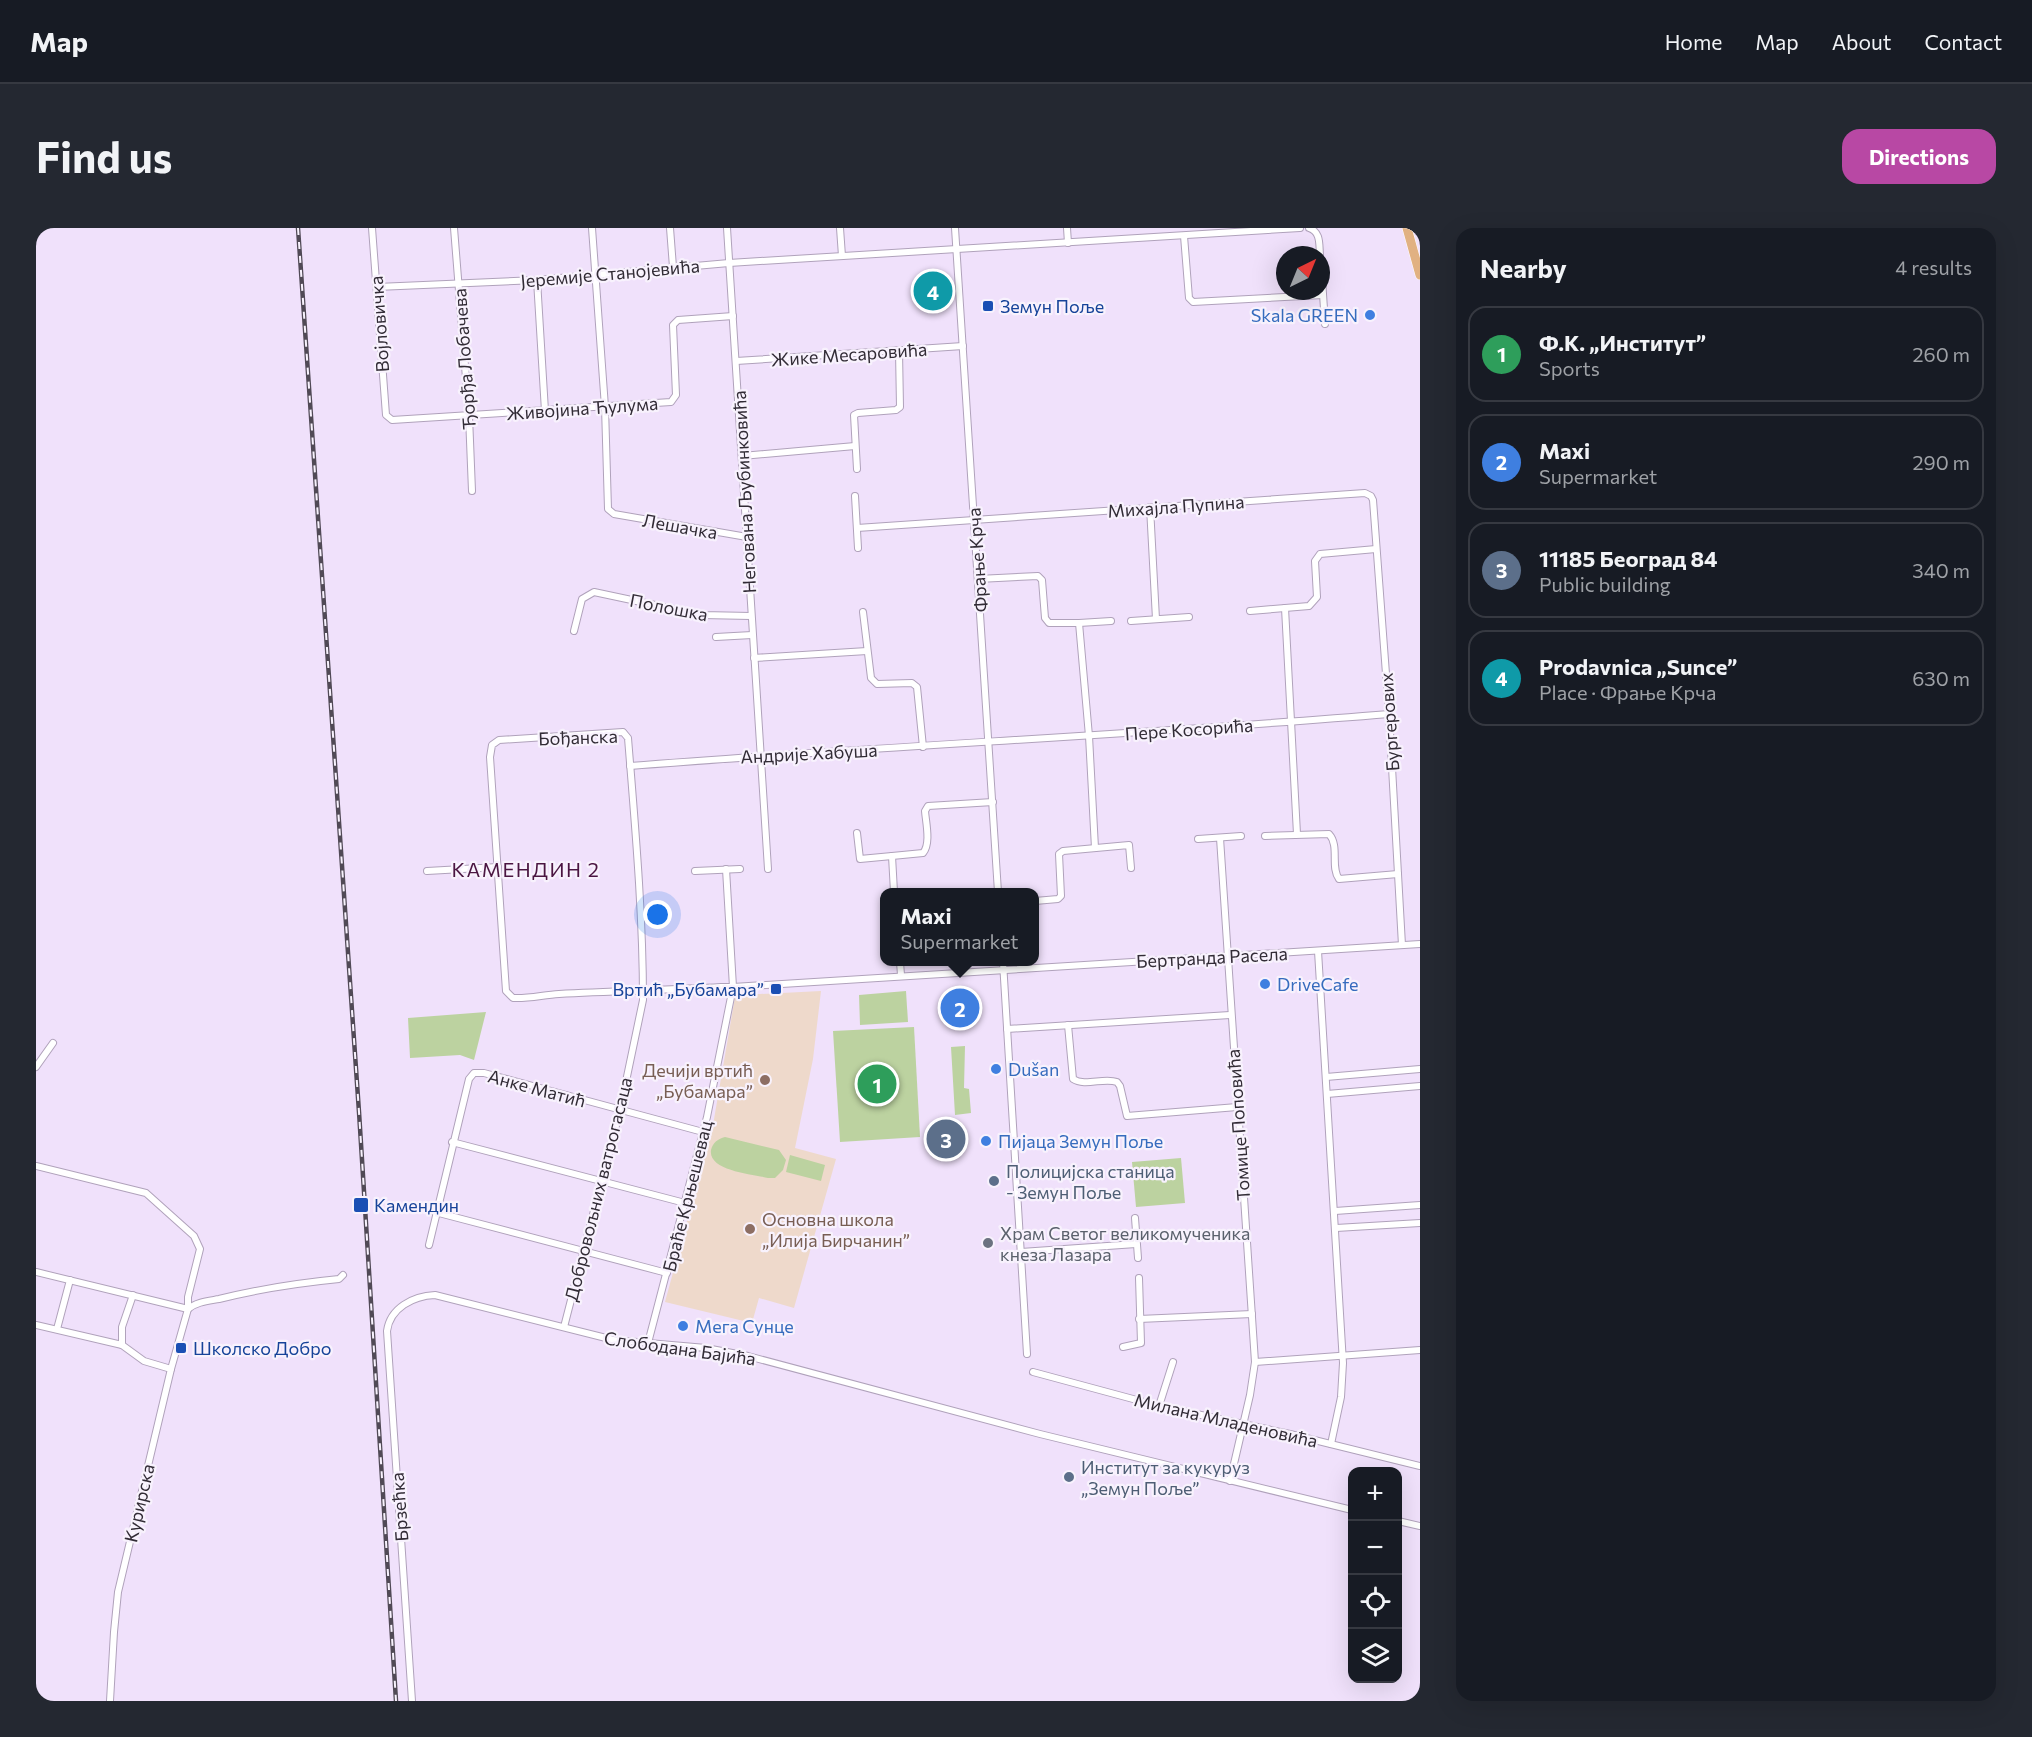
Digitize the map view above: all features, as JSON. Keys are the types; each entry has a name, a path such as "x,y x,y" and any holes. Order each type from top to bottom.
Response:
{"main road":[{"path":"1407,228 1420,275"}],"street":[{"name":"Војловичка","path":"372,228 386,415 389,419"},
{"name":"Ђорђа Лобачева","path":"454,228 469,416 472,491"},
{"path":"592,228 605,406"},
{"path":"670,228 673,267"},
{"name":"Негована Љубинковића","path":"727,228 768,869"},
{"path":"840,228 842,256"},
{"name":"Фрање Крча","path":"955,228 999,888"},
{"path":"1067,228 1068,243"},
{"path":"1180,228 1189,298 1193,302 1276,298"},
{"name":"Јеремије Станојевића","path":"377,287 537,280 729,263 1300,228"},
{"path":"1311,229 1318,236 1319,246"},
{"path":"537,280 545,411"},
{"path":"1323,300 1325,324"},
{"name":"Живојина Ћулума","path":"389,419 545,411 673,400 676,395 673,325 678,321 733,316"},
{"name":"Жике Месаровића","path":"736,361 963,346"},
{"path":"856,469 853,418 856,413 896,410 900,407 899,351"},
{"name":"Лешачка","path":"605,406 608,509 614,514 747,537"},
{"path":"742,456 855,446"},
{"name":"Михајла Пупина","path":"857,528 1365,493 1373,500"},
{"path":"855,496 858,548"},
{"name":"Бургерових","path":"1373,500 1389,714 1402,945"},
{"path":"1150,507 1156,619"},
{"path":"1250,611 1309,606 1318,595 1315,561 1320,554 1376,549"},
{"path":"978,579 1038,576 1042,580 1045,618 1049,623 1111,621"},
{"name":"Полошка","path":"574,631 582,599 588,594 599,592 702,615 751,616"},
{"path":"1285,608 1297,834"},
{"path":"863,612 870,675 875,683 912,683 917,687 923,747"},
{"path":"1131,621 1189,618"},
{"path":"1079,623 1089,736 1095,848"},
{"path":"716,637 752,635"},
{"path":"754,658 867,651"},
{"name":"Пере Косорића","path":"989,742 1389,714"},
{"name":"Бођанска","path":"498,867 490,751 494,743 499,740 623,732 628,738 630,766"},
{"name":"Андрије Хабуша","path":"630,766 989,742"},
{"name":"Добровољних ватрогасаца","path":"564,1327 620,1110 642,1006 639,886 630,766"},
{"path":"857,833 860,859 923,853 926,851 927,844 925,811 930,806 993,801"},
{"path":"1265,836 1326,833 1331,836 1336,874 1340,879 1398,874"},
{"path":"1198,839 1241,836"},
{"name":"Томице Поповића","path":"1220,838 1236,1107 1255,1362 1244,1424 1230,1481"},
{"path":"1039,901 1058,899 1061,896 1059,860 1061,852 1129,845 1131,868"},
{"path":"892,856 894,888"},
{"path":"428,871 498,867"},
{"name":"Бертранда Расела","path":"498,867 506,990 510,997 516,999 558,994 732,987 1420,944"},
{"name":"Браће Крњешевац","path":"648,1343 703,1132 732,987 726,869"},
{"path":"695,871 740,869"},
{"path":"1318,951 1342,1355 1341,1397 1331,1444"},
{"path":"900,966 901,975"},
{"path":"1004,966 1027,1354"},
{"path":"1007,1029 1230,1015"},
{"path":"1068,1026 1073,1079 1079,1082 1117,1082 1127,1116 1236,1107"},
{"path":"36,1067 53,1043"},
{"path":"1326,1077 1420,1069"},
{"name":"Анке Матић","path":"452,1142 469,1079 474,1073 484,1073 703,1132"},
{"path":"1327,1094 1420,1086"},
{"path":"429,1245 452,1142 685,1203"},
{"name":"Курирска","path":"36,1166 149,1194 194,1236 200,1249 188,1297 188,1309 171,1369 117,1599 110,1701"},
{"path":"1335,1211 1420,1205"},
{"path":"435,1212 667,1273"},
{"path":"1135,1218 1138,1258"},
{"path":"1336,1228 1420,1223"},
{"path":"1021,1252 1136,1244"},
{"path":"36,1272 188,1309 197,1304 247,1292 339,1279 344,1275"},
{"path":"1123,1347 1141,1343 1139,1278"},
{"path":"57,1329 70,1280"},
{"path":"122,1345 122,1327 133,1295"},
{"name":"Слободана Бајића","path":"392,1314 409,1302 435,1295 614,1340 706,1348 748,1356 1041,1434 1348,1509"},
{"name":"Брзећка","path":"392,1314 388,1321 387,1342 412,1701"},
{"path":"1139,1319 1252,1314"},
{"path":"36,1325 122,1345 144,1361 171,1369"},
{"path":"1255,1362 1420,1350"},
{"path":"1159,1406 1173,1362"},
{"name":"Милана Младеновића","path":"1033,1372 1159,1406 1419,1465"},
{"path":"1419,1465 1420,1456"},
{"path":"1402,1522 1420,1526"}],"shaded area":[{"name":"Основна школа „Илија Бирчанин”","path":"821,991 813,1059 795,1148 836,1159 794,1308 759,1298 752,1323 665,1302 713,1125 735,997"}],"green space":[{"path":"906,991 908,1022 860,1025 859,995"},
{"path":"486,1012 474,1060 460,1055 410,1058 408,1018"},
{"path":"914,1027 920,1137 840,1142 833,1031"},
{"path":"965,1046 964,1088 969,1089 971,1113 955,1115 951,1047"},
{"path":"725,1137 779,1150 786,1160 783,1170 775,1178 768,1178 723,1167 716,1163 711,1150 716,1141"},
{"path":"790,1155 825,1165 821,1181 786,1172"},
{"path":"1181,1158 1185,1203 1136,1207 1132,1162"}],"railway":[{"path":"298,228 359,1112 396,1701"}],"place":[{"name":"Prodavnica „Sunce”","path":"933,291"},
{"name":"Земун Поље","path":"988,306"},
{"name":"Skala GREEN","path":"1370,315"},
{"name":"DriveCafe","path":"1265,984"},
{"name":"Вртић „Бубамара”","path":"776,989"},
{"name":"Maxi","path":"960,1008"},
{"name":"Dušan","path":"996,1069"},
{"name":"Дечији вртић „Бубамара”","path":"765,1080"},
{"name":"Ф.К. „Институт”","path":"877,1084"},
{"name":"11185 Београд 84","path":"946,1139"},
{"name":"Пијаца Земун Поље","path":"986,1141"},
{"name":"Полицијска станица - Земун Поље","path":"994,1181"},
{"name":"Камендин","path":"361,1205"},
{"name":"Основна школа „Илија Бирчанин”","path":"750,1229"},
{"name":"Храм Светог великомученика кнеза Лазара","path":"988,1243"},
{"name":"Мега Сунце","path":"683,1326"},
{"name":"Школско Добро","path":"181,1348"},
{"name":"Институт за кукуруз „Земун Поље”","path":"1069,1477"}],"district":[{"name":"КАМЕНДИН 2","path":"526,869"}]}
